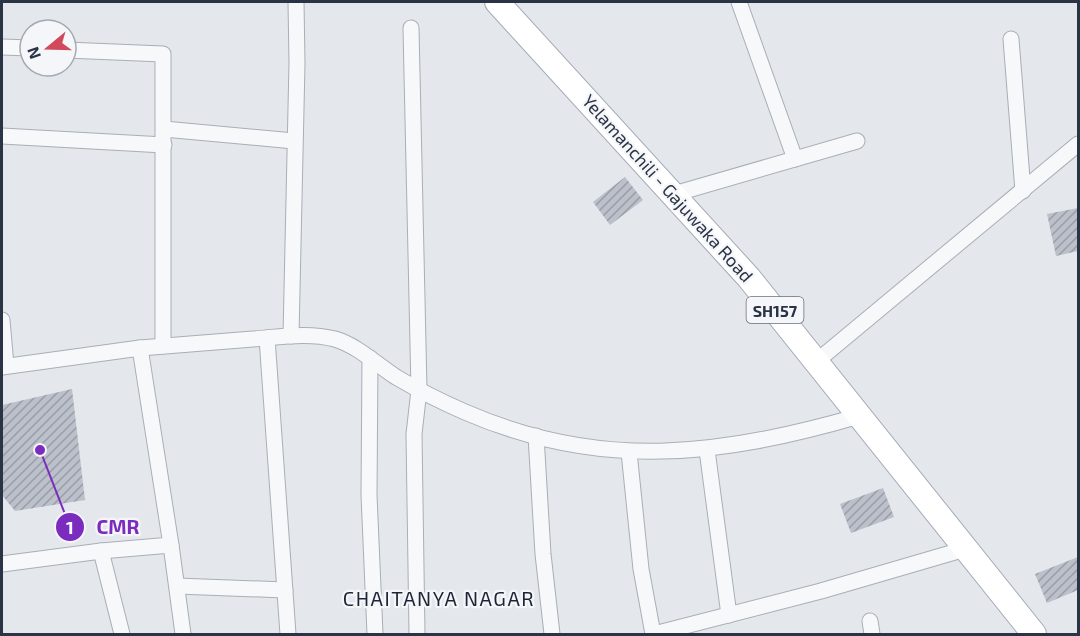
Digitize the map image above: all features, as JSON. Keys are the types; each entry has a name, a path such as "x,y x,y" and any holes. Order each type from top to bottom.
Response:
{"main road":[{"name":"Yelamanchili - Gajuwaka Road","path":"497,2 749,278 1034,634"}],"street":[{"path":"291,336 296,2"},
{"path":"739,2 795,159"},
{"path":"411,28 419,390 414,434 417,634"},
{"path":"1011,39 1023,191"},
{"path":"2,47 18,48"},
{"path":"78,50 163,54 163,346"},
{"path":"164,129 294,141"},
{"path":"2,136 164,145"},
{"path":"674,194 857,141"},
{"path":"817,361 1078,145"},
{"path":"2,320 4,366 163,346 312,335 335,339 370,358 419,390 496,424 536,436 629,452 707,450 749,444 859,416"},
{"path":"267,338 288,634"},
{"path":"140,348 183,634"},
{"path":"370,358 369,495 375,634"},
{"path":"536,436 543,554 552,634"},
{"path":"707,450 729,615"},
{"path":"629,452 641,569 653,634 965,549"},
{"path":"2,564 171,544"},
{"path":"101,551 122,634"},
{"path":"177,586 285,590"}],"building":[{"path":"625,177 643,200 610,225 593,202"},
{"path":"1078,208 1078,251 1056,256 1047,214"},
{"path":"72,389 85,500 15,511 2,495 2,405"},
{"path":"883,488 894,517 851,533 840,504"},
{"path":"1078,557 1078,590 1047,603 1035,574"}],"place":[{"name":"CMR","path":"40,450"}],"district":[{"name":"CHAITANYA NAGAR","path":"439,598"}]}
